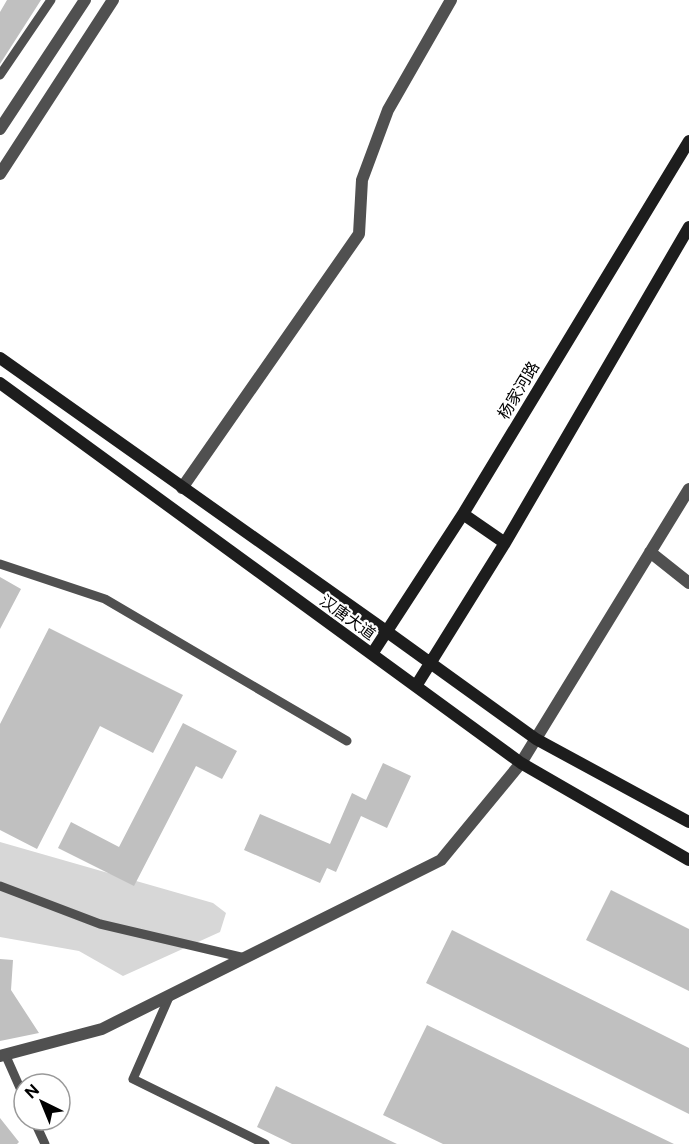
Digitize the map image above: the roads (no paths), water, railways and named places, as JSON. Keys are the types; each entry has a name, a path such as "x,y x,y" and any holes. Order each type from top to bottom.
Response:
{"main road":[{"name":"杨家河路","path":"372,654 463,514 689,141"},
{"path":"417,686 505,543 689,226"},
{"name":"汉唐大道","path":"0,358 536,739 689,822"},
{"name":"汉唐大道","path":"0,383 521,763 689,860"},
{"path":"463,514 505,543"}],"street":[{"path":"0,129 85,0"},
{"path":"0,174 113,0"},
{"path":"182,488 359,234 362,180 388,111 451,0"},
{"path":"3,1055 102,1029 441,860 521,763 689,489"},
{"path":"650,552 689,583"}],"lane":[{"path":"0,75 51,0"},
{"path":"0,564 105,599 347,741"},
{"path":"0,886 100,924 245,958"},
{"path":"170,995 132,1079 265,1144"},
{"path":"3,1055 12,1073"}]}
